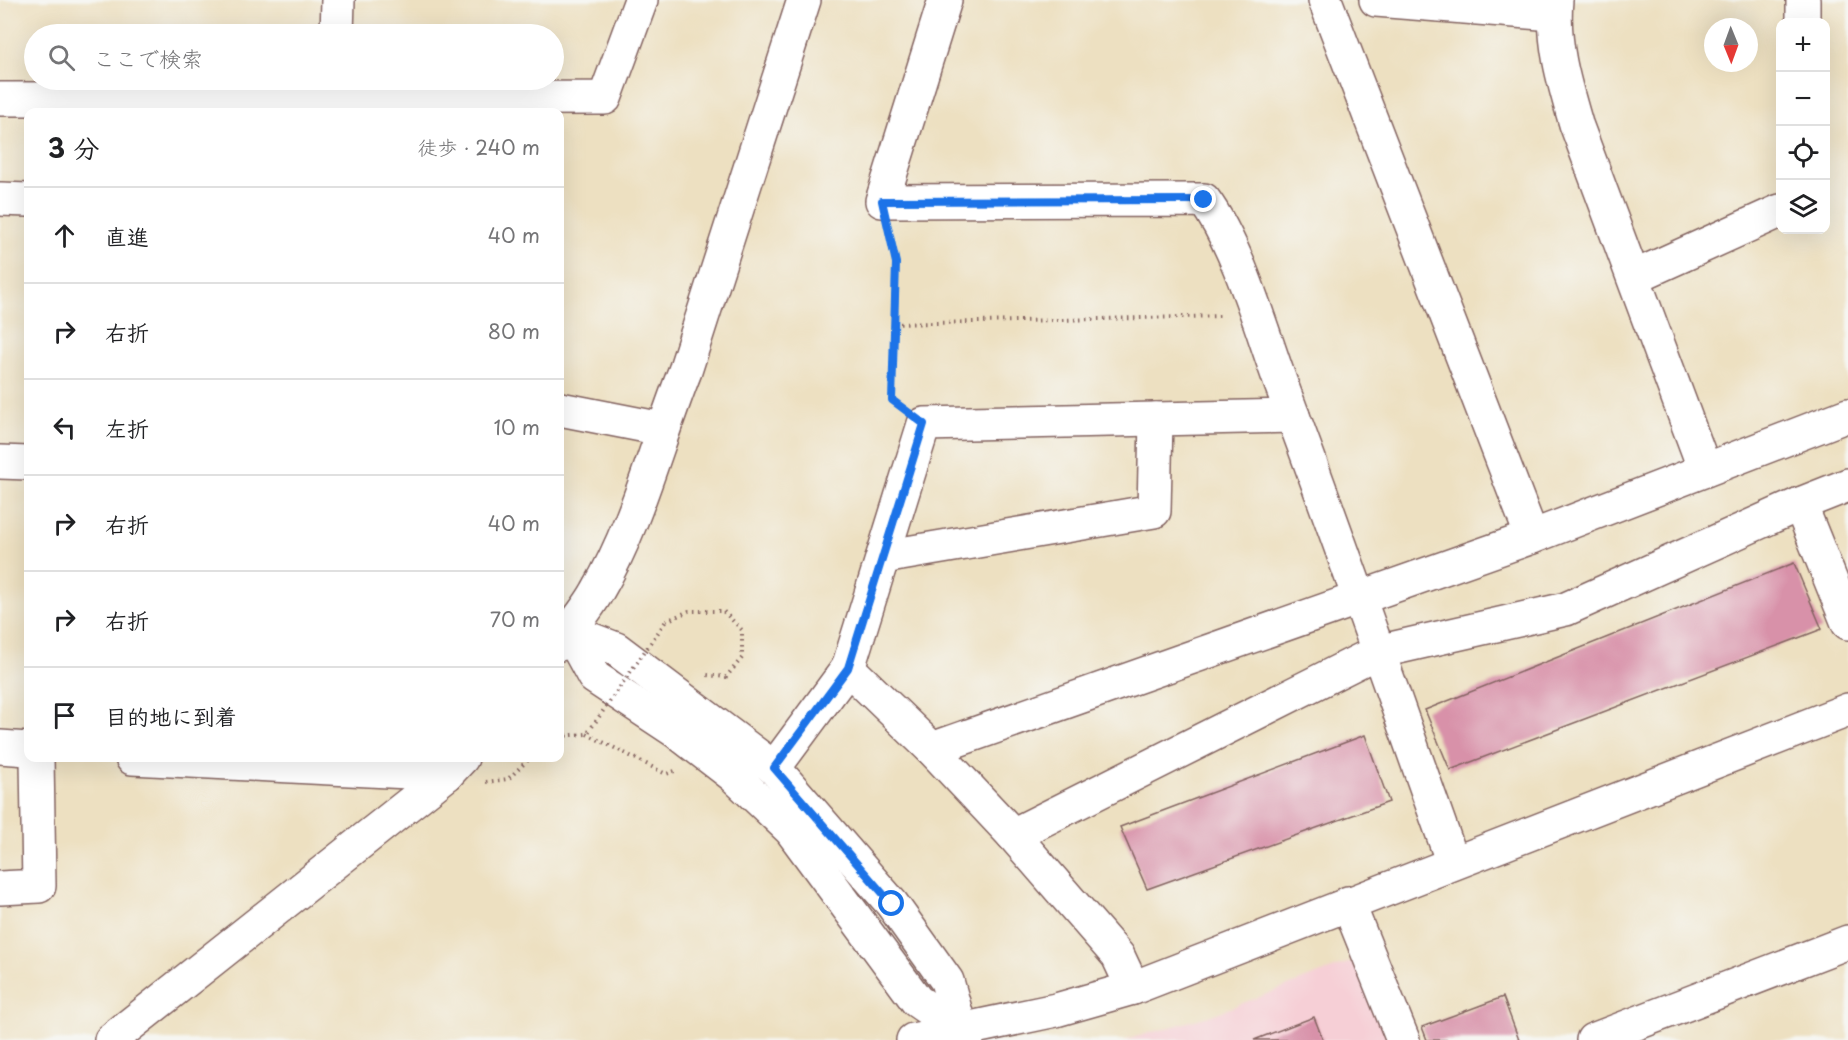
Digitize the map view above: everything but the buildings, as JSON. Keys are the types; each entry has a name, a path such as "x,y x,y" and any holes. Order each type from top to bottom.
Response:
{"street":[{"path":"337,24 338,0"},
{"path":"346,90 512,106 605,98 641,0"},
{"path":"564,638 597,594 626,534 662,429 685,371 804,0"},
{"path":"945,0 882,201 1204,200 1216,217 1256,316 1453,863"},
{"path":"1324,0 1532,537"},
{"path":"1376,0 1555,7 1560,70 1573,113 1705,470"},
{"path":"1803,0 1803,18"},
{"path":"0,99 302,90"},
{"path":"0,199 24,200"},
{"path":"1634,276 1776,213"},
{"path":"564,410 662,429"},
{"path":"932,749 1532,537 1848,415"},
{"path":"774,768 848,668 924,424 1293,416"},
{"path":"883,557 1154,511 1156,419"},
{"path":"0,462 24,463"},
{"path":"1013,835 1377,652 1566,609 1800,504 1848,485"},
{"path":"1800,504 1848,623"},
{"path":"564,638 616,649 774,768 892,904 947,981 964,1036"},
{"path":"564,638 594,677 677,732 734,776 791,830 917,1001 964,1036"},
{"path":"848,668 932,749 1013,835 1119,956 1132,988"},
{"path":"913,1040 964,1036 1132,988 1848,710"},
{"path":"0,747 24,749"},
{"path":"0,888 39,886 37,762"},
{"path":"331,762 454,766"},
{"path":"111,1040 454,766"},
{"path":"1348,903 1403,1040"},
{"path":"1593,1040 1848,942"}],"path":[{"path":"882,201 896,263 892,400 924,424"},
{"path":"894,324 1256,316"},
{"path":"587,734 666,621 689,611 723,610 742,630 742,658 726,677 706,675 699,670"},
{"path":"564,736 587,734 666,774 681,769"},
{"path":"482,782 508,779 526,762"}],"shaded area":[{"path":"1358,959 1394,1040 1125,1040 1209,1016"}],"route":[{"path":"892,904 774,768 848,668 924,424 892,400 896,263 882,201 1204,200"}]}
